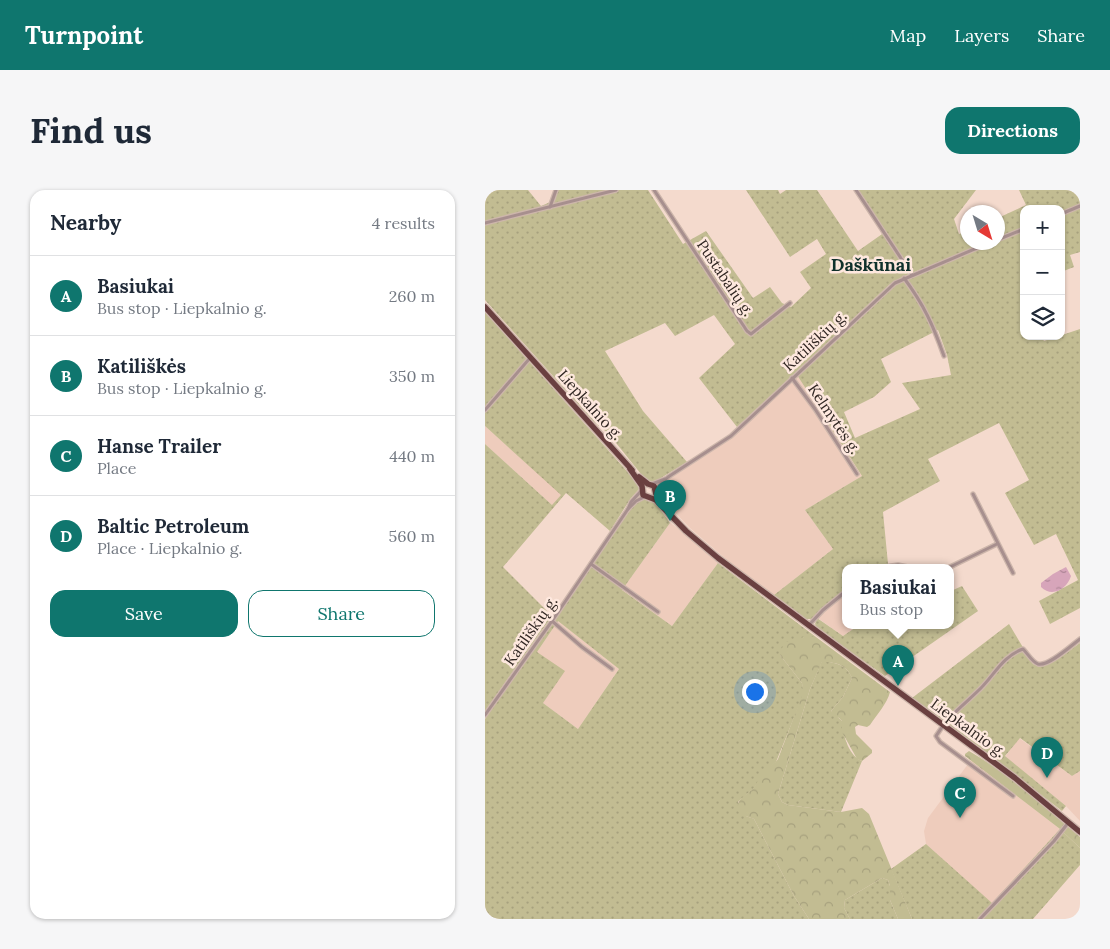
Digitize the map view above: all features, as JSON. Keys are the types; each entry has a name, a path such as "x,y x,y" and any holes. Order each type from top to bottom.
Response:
{"highway":[{"name":"Liepkalnio g.","path":"485,306 630,469 653,487 660,500 692,532 695,538"},
{"name":"Liepkalnio g.","path":"630,469 642,489 643,495 648,497 736,572 1019,781 1080,832"},
{"path":"642,489 653,487"},
{"path":"648,497 653,487"}],"street":[{"path":"550,207 556,190"},
{"path":"485,223 616,190"},
{"name":"Pustabalių g.","path":"654,190 747,332 751,334 790,303"},
{"path":"856,190 912,275"},
{"path":"1065,212 1080,206"},
{"path":"1005,237 1020,231"},
{"name":"Katiliškių g.","path":"653,487 731,436 886,289 904,278 972,250"},
{"path":"904,278 925,309 935,329 944,356"},
{"path":"485,410 523,364 531,358"},
{"name":"Kelmytės g.","path":"791,378 815,409 857,474"},
{"name":"Katiliškių g.","path":"485,715 552,621 631,502 642,489"},
{"path":"973,494 1013,573"},
{"name":"Katiliškių g.","path":"628,509 639,499 648,497"},
{"path":"954,565 997,544"},
{"path":"591,564 658,612"},
{"path":"808,626 842,594"},
{"path":"552,621 582,647 612,669"},
{"path":"1013,796 940,742 936,736 942,725 987,682 1009,657 1023,650 1037,664 1045,664 1080,638"},
{"path":"980,919 1053,841 1068,822"}],"shaded area":[{"path":"797,375 862,476 805,510 833,549 774,595 733,565 690,528 660,497 657,490 668,480 731,438"},
{"path":"485,426 562,495 553,506 485,444"},
{"path":"670,523 684,532 718,563 672,626 622,590"},
{"path":"842,593 842,629 853,629 843,636 815,616"},
{"path":"558,621 619,669 578,729 543,703 537,652"},
{"path":"1019,738 1072,776 1080,771 1080,821 1066,806 1005,757"},
{"path":"971,760 1060,829 992,904 926,844 924,831 928,818"}],"green space":[{"path":"485,190 528,190 541,206 555,200 558,190 648,190 683,244 706,231 753,298 770,287 782,303 791,307 811,288 800,272 826,254 817,239 790,257 746,190 778,190 780,194 786,190 817,190 858,251 885,232 857,190 976,190 965,205 960,205 960,211 954,219 960,234 960,250 968,250 902,277 889,285 737,427 699,378 735,344 714,315 675,336 665,323 605,351 643,411 687,462 656,481 651,482 645,479 608,433 595,423 485,300"},
{"path":"1019,190 1080,190 1080,204 1065,210 1065,205 1026,205"},
{"path":"1020,208 1020,229 1005,234 1005,215"},
{"path":"1080,208 1080,252 1070,255 1074,267 1065,270 1065,250 1065,214"},
{"path":"1020,233 1020,340 1065,340 1065,334 1080,329 1080,608 1050,624 1039,601 1078,580 1056,534 1034,545 1005,493 1029,480 999,423 928,459 940,481 883,512 888,564 842,564 842,593 812,619 805,619 774,595 833,549 805,510 862,476 797,375 896,284 978,250 1005,250 1005,239","holes":["938,330 947,355 951,375 902,383 920,409 855,438 844,412 874,397 891,382 881,359"]},
{"path":"485,312 640,488 631,498 610,531 566,493 503,567 552,616 485,711 485,444 552,505 561,495 485,426"},
{"path":"644,499 654,501 670,523 622,590 672,626 718,563 816,637 804,637 780,655 802,683 804,693 776,762 754,788 738,802 746,816 754,819 794,896 809,919 485,919 485,719 633,506","holes":["558,621 619,669 578,729 543,703 565,671 537,652"]},
{"path":"962,586 978,611 954,628 954,590"},
{"path":"817,618 843,636 853,629 952,629 885,676 818,629 815,624"},
{"path":"1009,624 1033,664 1039,666 1057,660 1080,643 1080,771 1072,776 1020,738 1005,756 1066,806 1062,811 912,698"},
{"path":"804,637 816,637 890,692 884,705 870,725 867,727 858,725 855,727 856,734 872,750 872,753 862,761 857,759 842,732 842,721 834,716 831,711 843,697 852,678 850,673 840,665 822,662 810,689 778,794 782,802 788,805 841,812 862,808 869,814 912,919 898,919 890,900 888,880 882,878 845,900 844,908 850,919 809,919 794,896 754,819 740,814 738,811 740,800 755,786 760,775 778,759 803,693 802,683 780,655 780,651 786,642"},
{"path":"822,661 844,667 852,678 843,697 831,711 843,722 850,750 862,761 841,812 788,805 782,802 778,794 810,689"},
{"path":"969,751 1012,780 1080,837 1080,848 1060,829 965,756"},
{"path":"1060,829 1080,848 1080,865 1033,919 912,919 891,869 926,844 992,903"},
{"path":"882,878 888,880 890,900 898,919 850,919 844,908 845,900"}],"water":[{"path":"1066,567 1071,576 1063,588 1050,592 1041,587 1041,583"}],"place":[{"name":"Katiliškės","path":"670,521"},
{"name":"Basiukai","path":"898,686"},
{"name":"Baltic Petroleum","path":"1047,778"},
{"name":"Hanse Trailer","path":"960,818"}],"district":[{"name":"Daškūnai","path":"871,265"}]}
